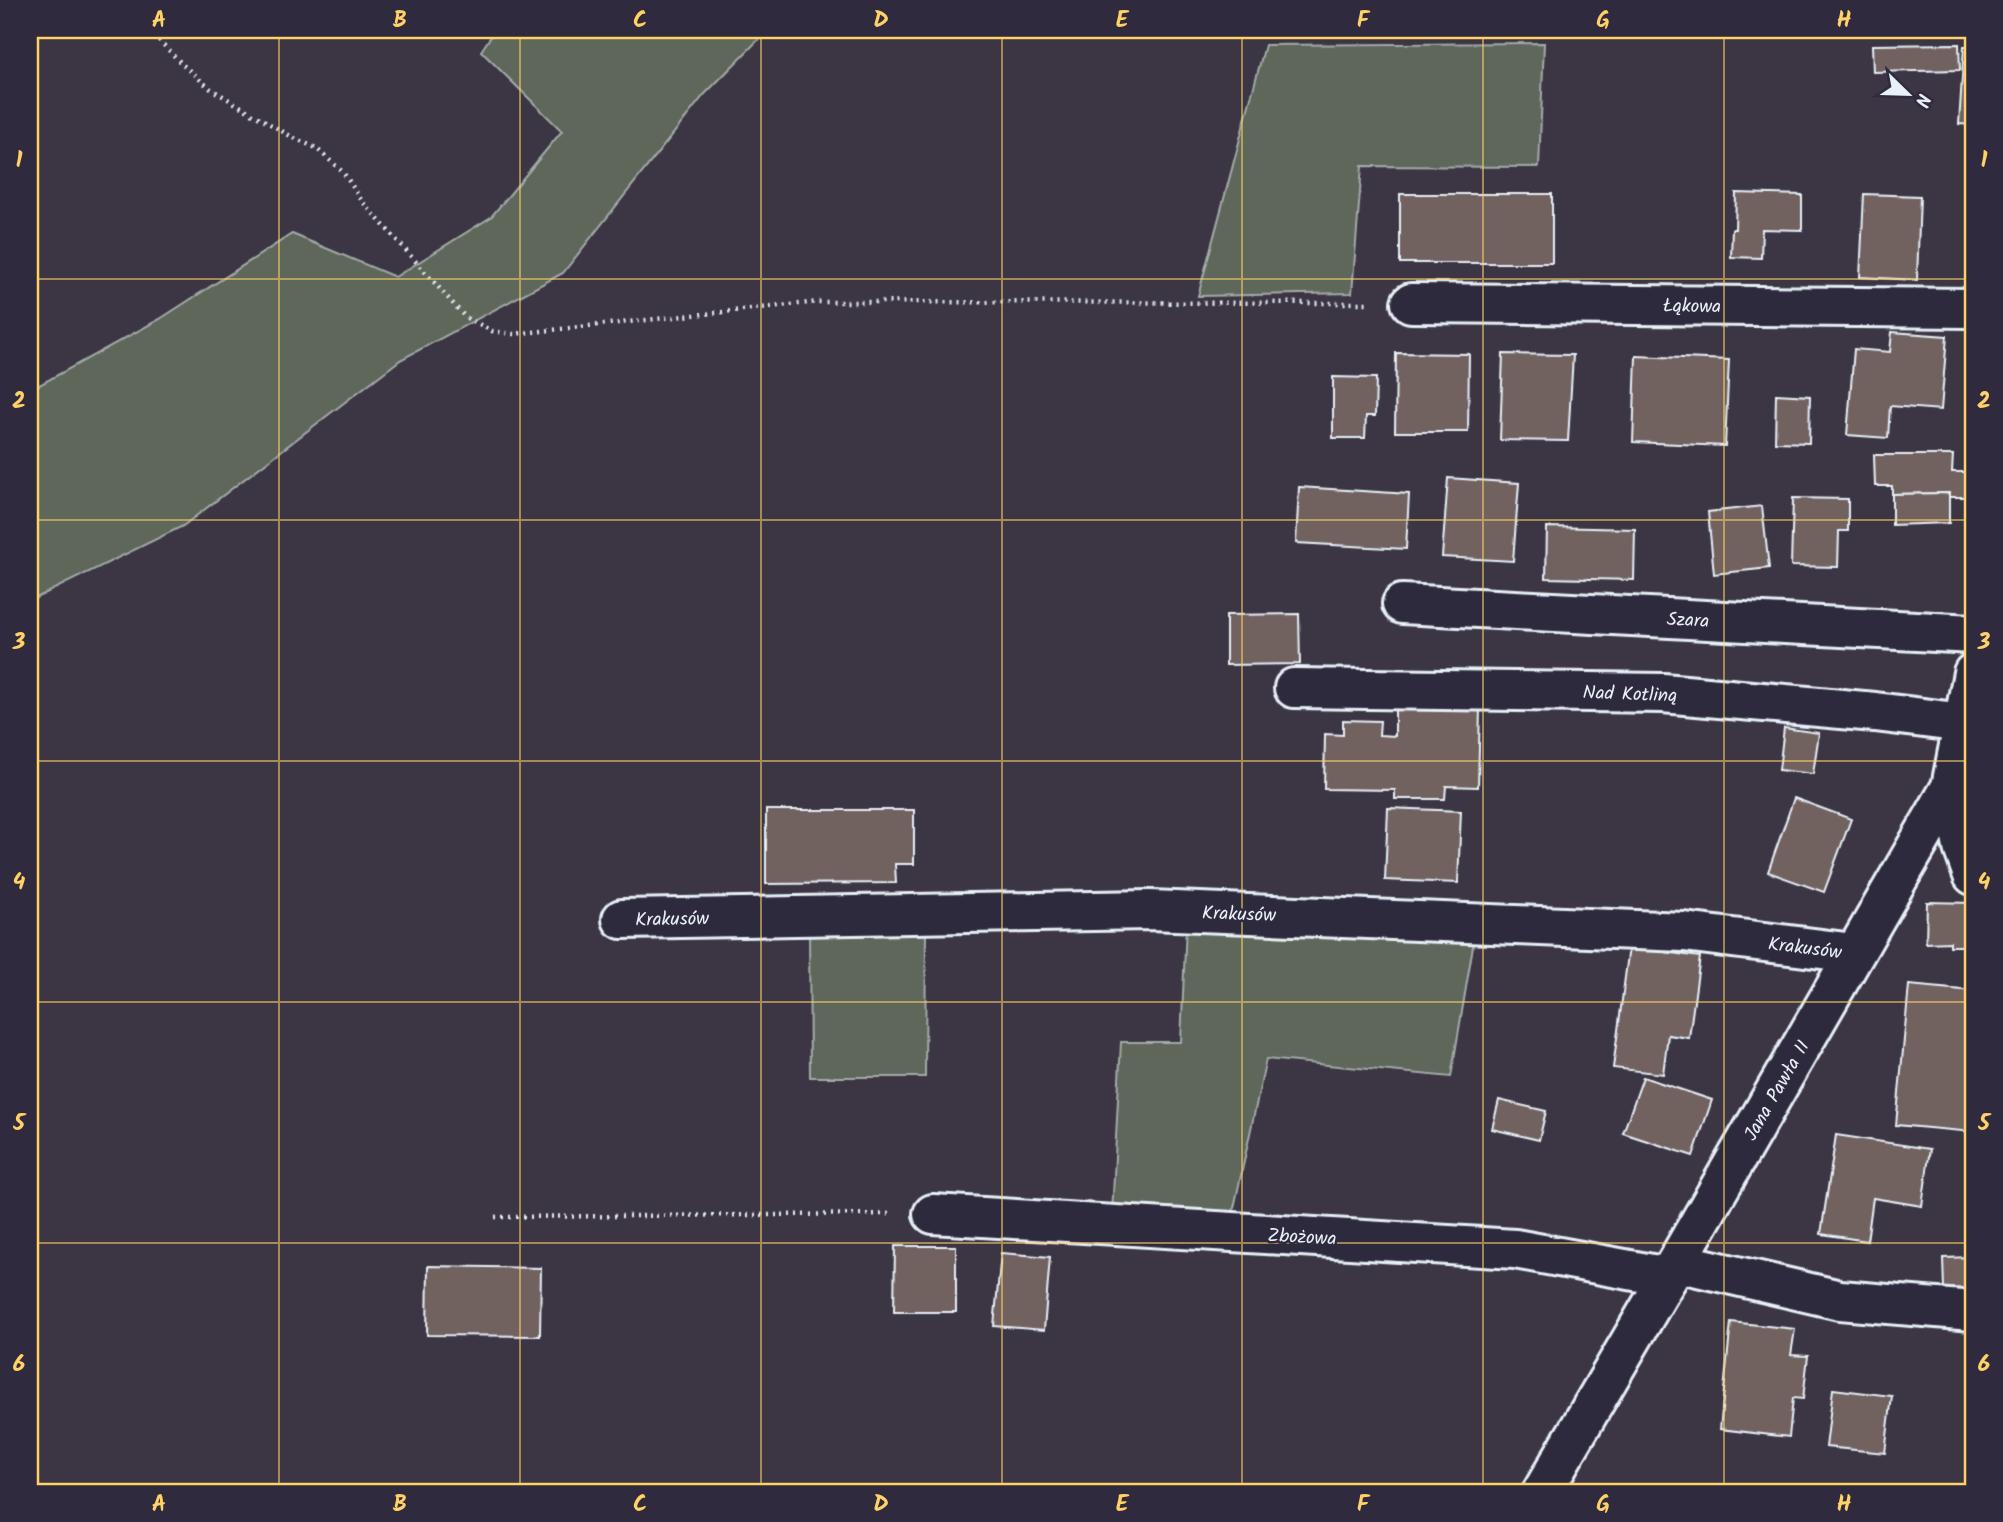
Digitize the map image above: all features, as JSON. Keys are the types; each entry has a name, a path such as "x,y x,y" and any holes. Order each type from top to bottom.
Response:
{"street":[{"name":"Łąkowa","path":"1410,303 1973,308"},
{"name":"Szara","path":"1402,604 1973,634"},
{"name":"Jana Pawła II","path":"1542,1492 1951,787 1973,673"},
{"name":"Nad Kotliną","path":"1294,688 1663,693 1875,712 1964,723"},
{"path":"1951,787 1970,856"},
{"path":"1928,828 1970,856"},
{"name":"Krakusów","path":"622,919 1150,909 1684,932 1854,954"},
{"name":"Zbożowa","path":"933,1214 1515,1249 1673,1269 1839,1300 1973,1311"}],"path":[{"path":"149,30 211,89 292,137 316,148 343,173 362,201 465,317 492,331 513,334 818,302 1410,303"},
{"path":"495,1216 933,1214"}],"green space":[{"path":"495,30 768,30 704,95 563,273 400,360 183,526 30,601 30,390 160,319 292,234 395,277 491,217 562,131 481,51"},
{"path":"1544,43 1539,167 1362,166 1352,293 1198,296 1265,45"},
{"path":"1186,924 1475,934 1451,1077 1266,1059 1231,1222 1112,1214 1121,1042 1181,1042"},
{"path":"926,926 925,1077 810,1077 809,927"}],"building":[{"path":"1959,44 1960,70 1873,72 1872,45"},
{"path":"1964,46 1973,46 1973,125 1959,124"},
{"path":"1736,193 1802,195 1802,230 1762,229 1761,258 1731,257"},
{"path":"1400,194 1552,194 1552,263 1400,263"},
{"path":"1864,194 1920,196 1917,280 1860,277"},
{"path":"1892,332 1947,336 1941,410 1890,406 1888,438 1847,435 1854,349 1890,352"},
{"path":"1396,353 1469,354 1468,432 1395,432"},
{"path":"1503,354 1573,355 1568,441 1500,440"},
{"path":"1636,356 1729,360 1725,446 1633,442"},
{"path":"1333,377 1376,378 1375,416 1366,416 1365,438 1333,438"},
{"path":"1776,394 1810,396 1809,443 1775,442"},
{"path":"1874,455 1953,455 1952,472 1966,472 1966,497 1949,497 1949,493 1892,494 1892,486 1875,486"},
{"path":"1448,478 1519,483 1513,561 1442,557"},
{"path":"1299,487 1409,494 1406,549 1296,543"},
{"path":"1949,493 1949,523 1892,525 1892,494"},
{"path":"1793,498 1848,499 1848,531 1839,531 1838,567 1791,566"},
{"path":"1762,506 1769,568 1714,574 1708,512"},
{"path":"1547,527 1635,529 1634,580 1546,578"},
{"path":"1299,614 1300,664 1226,665 1226,615"},
{"path":"1395,706 1480,708 1478,787 1446,786 1445,799 1395,799 1395,790 1324,789 1325,734 1343,735 1343,720 1380,721 1379,735 1395,736"},
{"path":"1784,728 1819,733 1813,774 1779,770"},
{"path":"1794,798 1851,819 1824,892 1768,872"},
{"path":"1388,808 1461,811 1458,883 1385,880"},
{"path":"766,810 914,810 914,864 895,864 896,883 766,884"},
{"path":"1927,902 1973,903 1973,946 1950,946 1950,942 1926,943"},
{"path":"1629,947 1700,957 1689,1038 1668,1035 1663,1074 1613,1068"},
{"path":"1909,985 1973,991 1973,1132 1896,1125"},
{"path":"1643,1077 1712,1100 1693,1156 1623,1133"},
{"path":"1499,1100 1546,1111 1539,1140 1492,1129"},
{"path":"1836,1135 1930,1149 1922,1206 1873,1198 1867,1241 1821,1234"},
{"path":"895,1246 956,1246 956,1312 894,1312"},
{"path":"1001,1253 1050,1257 1044,1330 994,1326"},
{"path":"1973,1257 1973,1288 1944,1289 1943,1258"},
{"path":"428,1266 541,1268 540,1336 427,1335"},
{"path":"1731,1322 1795,1329 1791,1355 1808,1356 1803,1399 1793,1398 1789,1437 1720,1429"},
{"path":"1833,1389 1892,1396 1885,1453 1826,1447"}]}
